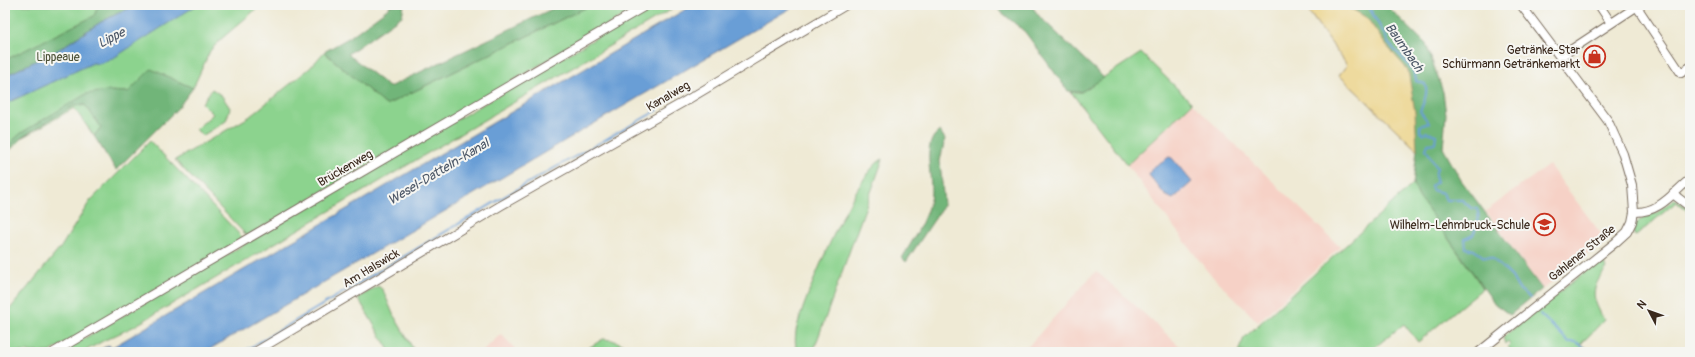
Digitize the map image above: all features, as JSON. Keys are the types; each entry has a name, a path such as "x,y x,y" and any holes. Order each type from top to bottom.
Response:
{"street":[{"name":"Brückenweg","path":"54,352 648,5"},
{"name":"Kanalweg","path":"500,206 682,102 846,5"},
{"name":"Gahlener Straße","path":"1479,352 1616,242 1627,232 1632,222 1634,212 1632,185 1623,154 1608,121 1521,5"},
{"path":"1599,5 1611,23"},
{"path":"1560,57 1638,6 1681,73 1690,67"},
{"path":"1634,212 1648,211 1656,208 1690,179"},
{"path":"1673,194 1690,208"},
{"name":"Am Halswick","path":"255,352 500,206"}],"shaded area":[{"path":"1192,103 1340,247 1258,322 1208,272 1127,165"},
{"name":"Wilhelm-Lehmbruck-Schule","path":"1549,165 1605,239 1543,289 1486,211"},
{"path":"1096,271 1138,308 1186,352 1023,352"},
{"path":"501,334 518,352 482,352"}],"green space":[{"name":"Lippeaue","path":"5,5 261,5 220,40 210,51 193,88 146,74 128,92 108,91 80,106 86,105 101,127 94,136 74,108 25,136 5,155"},
{"path":"98,5 135,5 101,22 58,50 5,76 5,60 94,16"},
{"path":"389,5 404,5 402,16 348,54 389,87 560,5 591,5 386,105 324,52 350,37 390,7"},
{"path":"591,5 642,5 247,236 175,160 249,117 310,68 324,52 386,105"},
{"path":"652,5 679,5 133,327 83,352 61,352"},
{"path":"993,5 1031,5 1039,16 1104,78 1081,92 1068,91 1025,32"},
{"path":"1345,5 1386,5 1426,44 1443,92 1446,114 1443,148 1461,180 1542,289 1510,315 1495,304 1419,197 1413,184 1417,150 1408,70 1386,45 1367,18"},
{"path":"1141,53 1192,103 1127,165 1071,92 1081,92"},
{"path":"151,69 193,88 177,109 116,170 94,136 101,127 85,105 73,106 33,130 17,141 5,154 5,148 21,133 86,94 106,91 128,92"},
{"path":"212,89 222,96 230,108 226,121 202,136 196,129 213,114 202,103"},
{"path":"940,131 945,139 940,161 944,205 906,262 902,258 922,223 928,208 931,192 929,162 930,144"},
{"path":"150,141 243,238 50,352 5,352 5,315 61,247 90,201"},
{"path":"883,159 813,352 797,352 795,342 800,316 832,238 860,186 872,168"},
{"path":"1413,184 1419,197 1483,288 1418,342 1404,324 1369,352 1238,352 1244,338"},
{"path":"1674,199 1690,209 1690,213 1676,202 1636,236 1634,235 1635,225 1638,222 1659,211"},
{"path":"1604,258 1607,260 1603,263 1607,268 1597,282 1594,294 1604,320 1581,344 1592,352 1512,352 1508,346 1510,344 1508,341 1505,344 1503,337"},
{"path":"378,286 383,290 393,314 415,352 390,352 358,298"},
{"path":"603,339 612,340 642,352 582,352"}],"sand":[{"path":"1304,5 1345,5 1367,18 1386,45 1408,70 1415,112 1417,150 1339,75 1347,65"}],"water":[{"name":"Lippe","path":"135,5 197,5 115,57 99,64 93,63 5,104 5,76 58,50 101,22"},
{"name":"Wesel-Datteln-Kanal","path":"693,5 796,5 205,352 96,352 109,345 111,348"},
{"path":"1169,157 1172,158 1192,182 1173,199 1165,195 1149,175 1152,168"}],"waterway":[{"name":"Baumbach","path":"1368,5 1389,44 1410,66 1416,81 1425,84 1426,94 1420,111 1429,123 1420,126 1420,131 1423,134 1426,132 1436,135 1435,143 1428,144 1426,149 1437,168 1435,175 1437,182 1431,186 1432,190 1443,193 1446,200 1462,200 1471,208 1477,209 1478,223 1473,235 1465,239 1466,248 1474,250 1484,257 1492,258 1512,277 1518,288 1530,298"},
{"path":"243,352 524,185 658,110"},
{"name":"Baumbach","path":"1540,314 1569,342 1576,342 1591,352"},
{"path":"1678,352 1690,348"}],"place":[{"name":"Getränke-Star Schürmann Getränkemarkt","path":"1595,57"},
{"name":"Wilhelm-Lehmbruck-Schule","path":"1545,225"}]}
